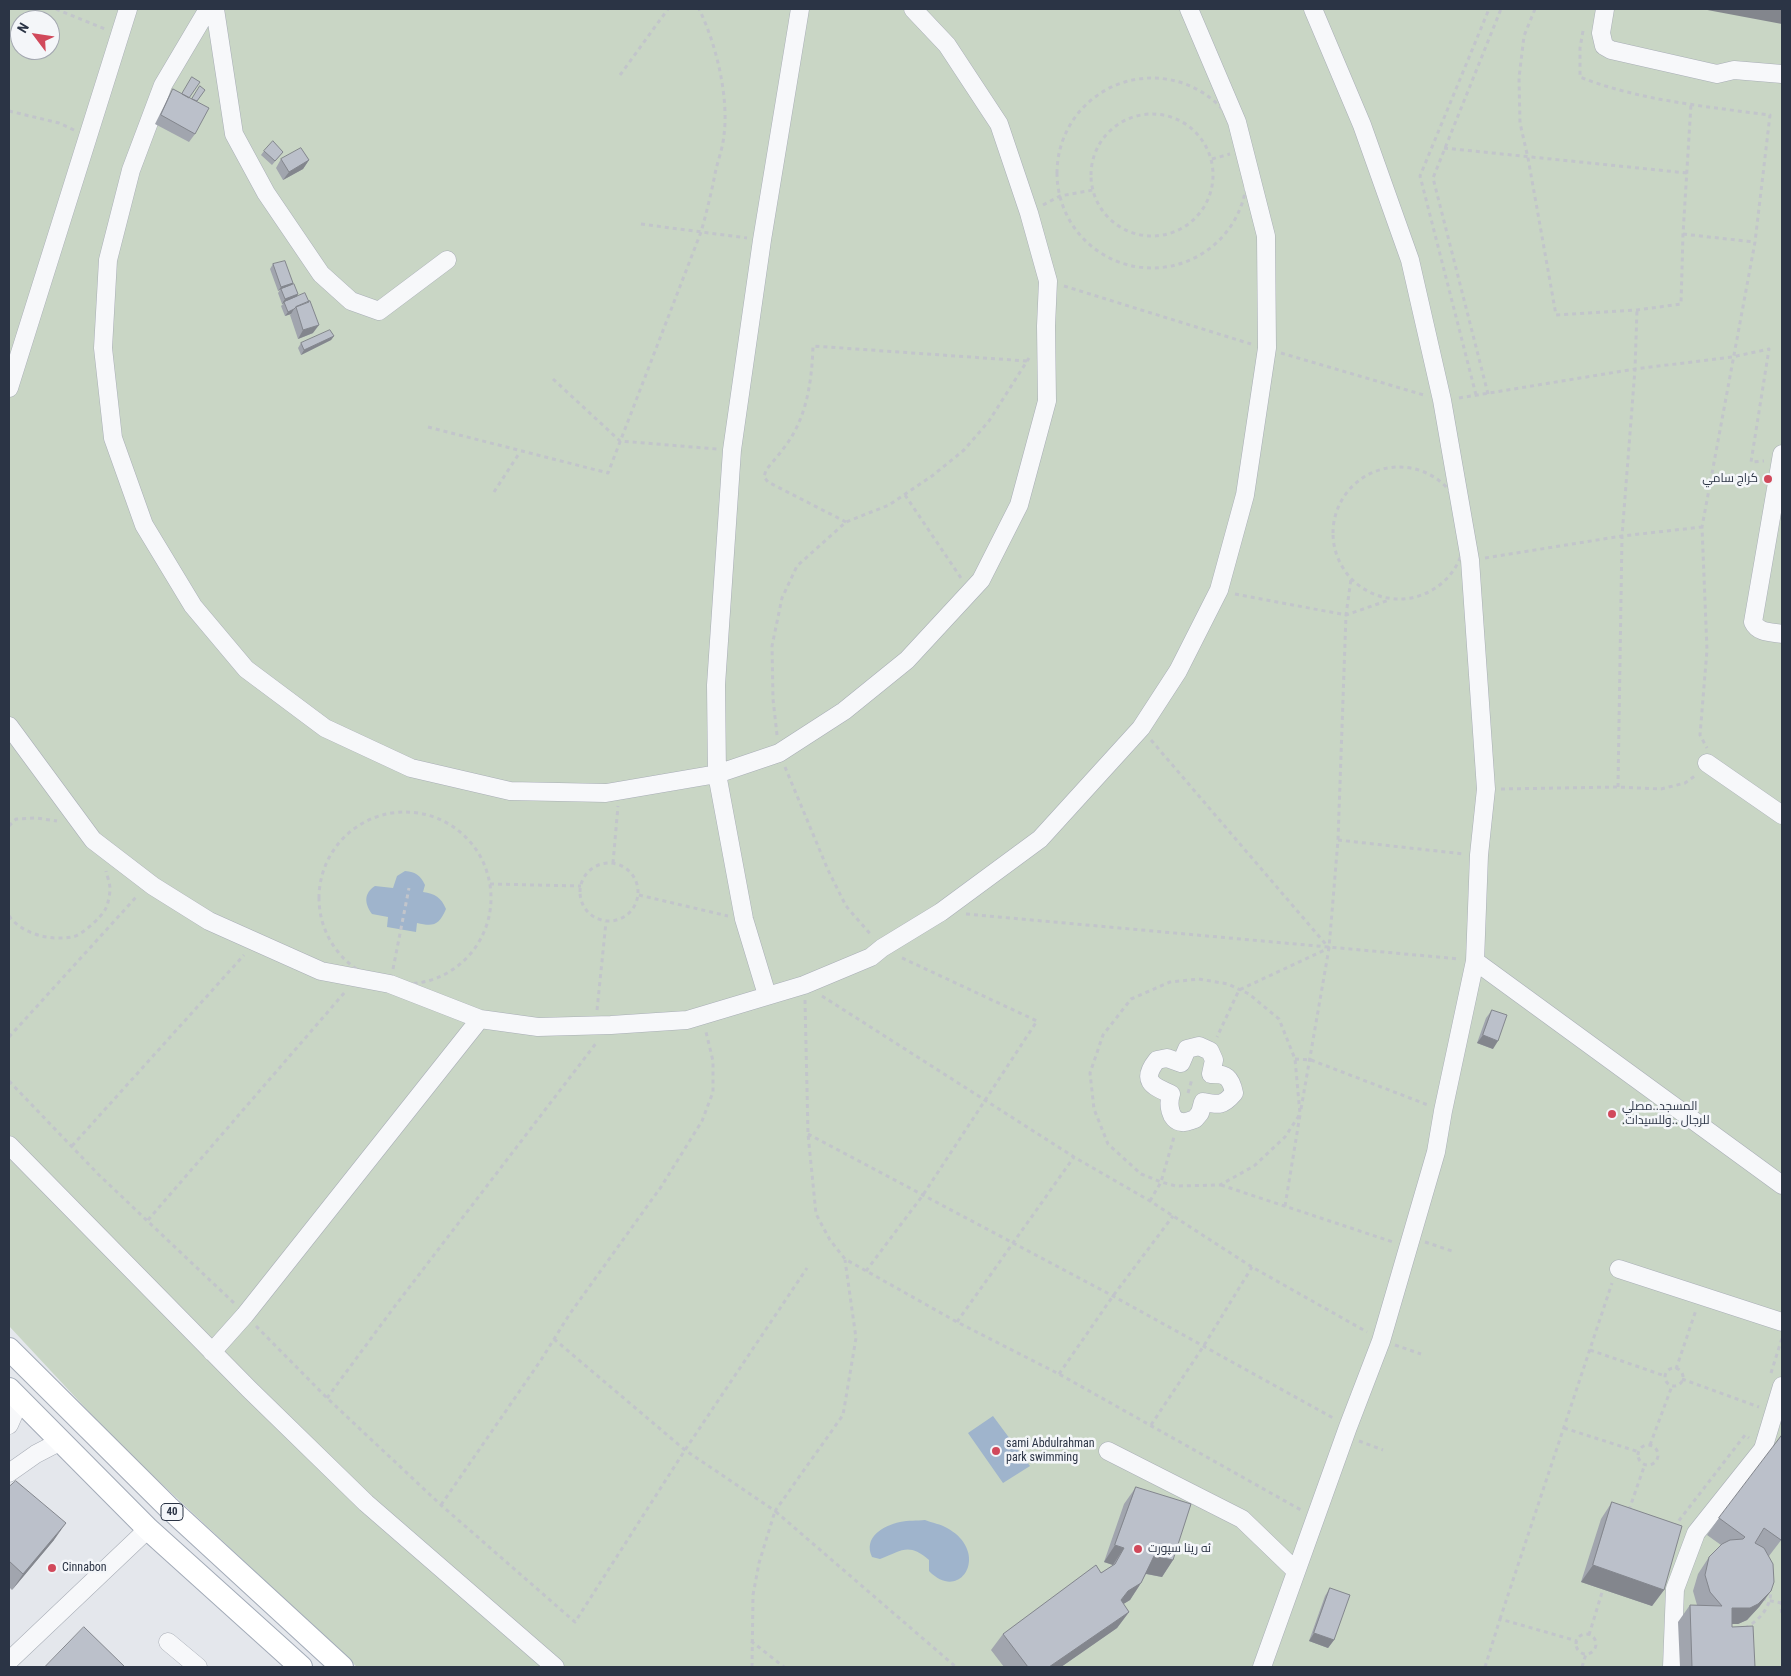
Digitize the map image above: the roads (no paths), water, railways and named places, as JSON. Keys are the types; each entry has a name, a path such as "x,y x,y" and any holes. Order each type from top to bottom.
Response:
{"main road":[{"name":"40","path":"9,1349 168,1507 342,1667"},
{"name":"40","path":"14,1394 148,1529 301,1667"}],"street":[{"path":"9,388 128,9"},
{"path":"208,9 164,85 132,170 108,260 103,348 113,438 144,525 193,606 246,669 325,728 411,768 510,790 606,793 717,774 779,752 844,710 907,660 981,580 1019,505 1047,401 1046,326 1048,281 1029,213 999,124 947,45 913,9"},
{"path":"215,9 234,134 266,193 321,274 351,301 379,311 447,260"},
{"path":"767,995 744,920 717,774 716,685 732,450 762,240 800,9"},
{"path":"9,726 93,840 149,882 209,921 321,971 390,984 480,1019 538,1027 687,1020 804,985 871,957 882,948 941,912 1040,839 1141,728 1178,671 1219,590 1245,495 1267,348 1266,236 1237,122 1189,9"},
{"path":"1262,1667 1346,1431 1381,1341 1436,1152 1443,1110 1475,961 1479,855 1486,789 1470,560 1465,522 1442,400 1410,260 1362,125 1313,9"},
{"path":"1605,9 1601,33 1604,46 1611,50 1718,74 1734,70 1782,74"},
{"path":"1782,456 1753,622 1759,630 1782,634"},
{"path":"1707,763 1782,815"},
{"path":"1475,961 1782,1184"},
{"path":"212,1352 245,1315 480,1019"},
{"path":"1199,1046 1210,1051 1214,1060 1211,1074 1221,1074 1229,1077 1234,1093 1226,1101 1217,1105 1203,1102 1200,1113 1195,1119 1179,1121 1175,1119 1168,1104 1171,1094 1154,1087 1149,1080 1150,1069 1157,1060 1166,1058 1181,1063 1187,1049 1199,1046"},
{"path":"9,1145 248,1389 366,1504 555,1667"},
{"path":"1622,1270 1782,1322"},
{"path":"1672,1667 1675,1589 1696,1533 1763,1449 1782,1386"},
{"path":"9,1425 16,1409 14,1394"},
{"path":"9,1473 36,1454 60,1441"},
{"path":"1108,1451 1242,1519 1296,1571"},
{"path":"9,1661 148,1529"},
{"path":"168,1642 198,1667"}],"water":[{"path":"405,871 419,876 425,885 423,892 437,897 446,909 441,919 435,924 417,923 416,932 387,927 388,917 372,914 366,898 375,886 393,888 397,876"},
{"path":"993,1416 1030,1466 1003,1483 968,1433"},
{"path":"925,1520 947,1528 960,1538 967,1549 969,1561 966,1571 960,1578 952,1582 941,1580 929,1571 929,1560 916,1551 900,1551 880,1559 872,1557 870,1544 872,1538 881,1530 900,1522"}],"place":[{"name":"کراج سامي","path":"1768,479"},
{"name":"المسجد..مصلي .للرجال ..وللسيدات","path":"1612,1114"},
{"name":"sami Abdulrahman park swimming","path":"996,1451"},
{"name":"ئه رينا سپورت","path":"1138,1549"},
{"name":"Cinnabon","path":"52,1568"}]}
